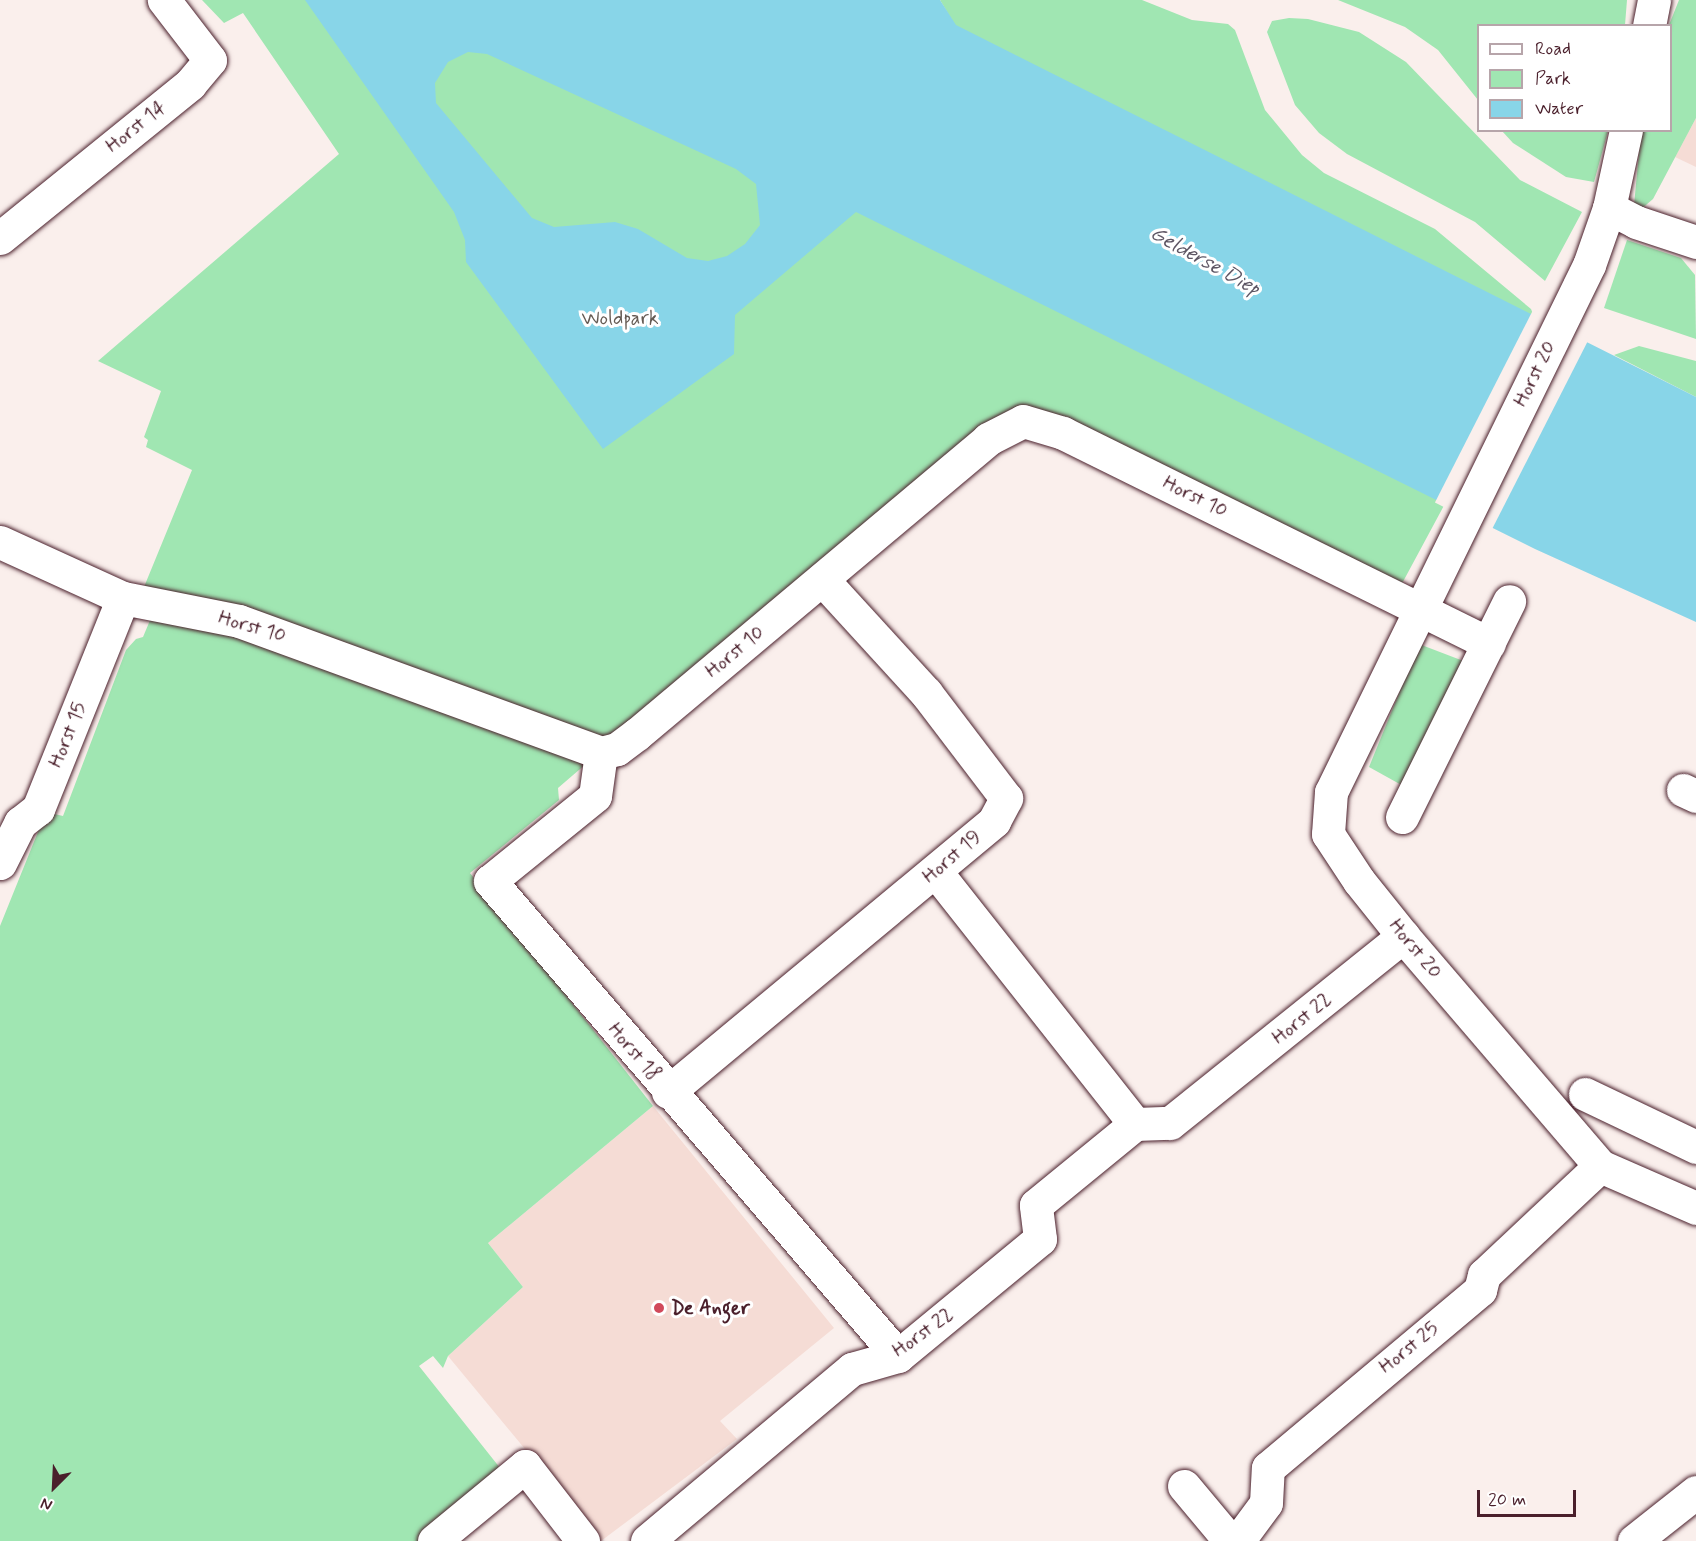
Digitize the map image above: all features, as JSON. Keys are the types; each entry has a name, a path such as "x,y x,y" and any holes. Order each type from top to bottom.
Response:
{"street":[{"name":"Horst 14","path":"0,238 190,84 210,60 199,51 164,0"},
{"path":"1649,24 1654,0"},
{"name":"Horst 20","path":"1626,132 1609,208 1589,265 1418,608 1331,792 1328,834 1359,881 1403,936 1600,1166 1694,1203"},
{"path":"1609,208 1636,222 1696,242"},
{"name":"Horst 10","path":"0,542 123,598 239,621 601,753 617,749 988,439 1023,421 1063,433 1418,608"},
{"name":"Horst 19","path":"669,1092 936,872 994,821 1006,798 926,693 822,579"},
{"name":"Horst 15","path":"0,863 20,823 38,809 123,598"},
{"path":"1402,817 1509,602"},
{"path":"1418,608 1489,644"},
{"name":"Horst 18","path":"601,753 595,796 490,881 898,1356"},
{"path":"936,872 1135,1124"},
{"name":"Horst 22","path":"646,1541 852,1369 898,1356 1041,1239 1036,1205 1135,1124 1170,1123 1403,936"},
{"path":"1585,1094 1696,1147"},
{"name":"Horst 25","path":"1238,1541 1266,1503 1268,1468 1480,1290 1484,1275 1600,1166"},
{"path":"434,1541 525,1466 583,1541"},
{"path":"1184,1486 1230,1541"},
{"path":"1634,1541 1696,1492"}],"shaded area":[{"path":"1696,118 1696,167 1675,157"},
{"name":"De Anger","path":"653,1106 834,1328 720,1421 737,1439 601,1541 448,1356 523,1287 488,1243"}],"green space":[{"name":"Woldpark","path":"202,0 928,0 953,22 940,0 1142,0 1192,20 1228,24 1235,30 1265,110 1302,155 1324,173 1435,229 1531,309 1539,329 1398,591 1021,413 608,745 558,788 559,800 470,873 653,1106 488,1243 523,1287 448,1356 443,1368 433,1356 419,1366 512,1483 423,1541 0,1541 0,926 46,812 63,816 126,650 136,639 143,637 161,594 144,587 192,470 146,447 148,440 144,437 161,391 98,361 339,154 243,13 224,23"},
{"path":"1338,0 1627,0 1625,24 1477,24 1477,99 1438,50 1405,27"},
{"path":"1679,0 1696,0 1696,118 1653,199 1633,216 1641,132 1672,132 1672,24 1669,24"},
{"path":"1289,18 1308,19 1359,32 1406,62 1520,180 1582,212 1545,281 1475,222 1347,154 1319,133 1295,105 1267,32 1272,21"},
{"path":"1503,132 1608,132 1594,182 1566,177 1513,143"},
{"path":"1627,240 1681,258 1695,275 1696,339 1604,308"},
{"path":"1639,346 1696,361 1696,397 1614,355"},
{"path":"1419,644 1466,662 1405,787 1369,767"}],"water":[{"name":"Gelderse Diep","path":"305,0 940,0 956,25 1696,397 1696,622 1535,549 856,212 735,315 734,354 603,449 466,262 465,240 454,212","holes":["468,52 487,54 736,169 756,184 760,225 745,244 727,256 708,261 687,258 638,229 615,222 554,227 532,218 436,103 435,83 448,62"]}],"pier":[{"path":"1533,310 1589,339 1491,531 1435,502"}],"place":[{"name":"De Anger","path":"659,1308"}]}
